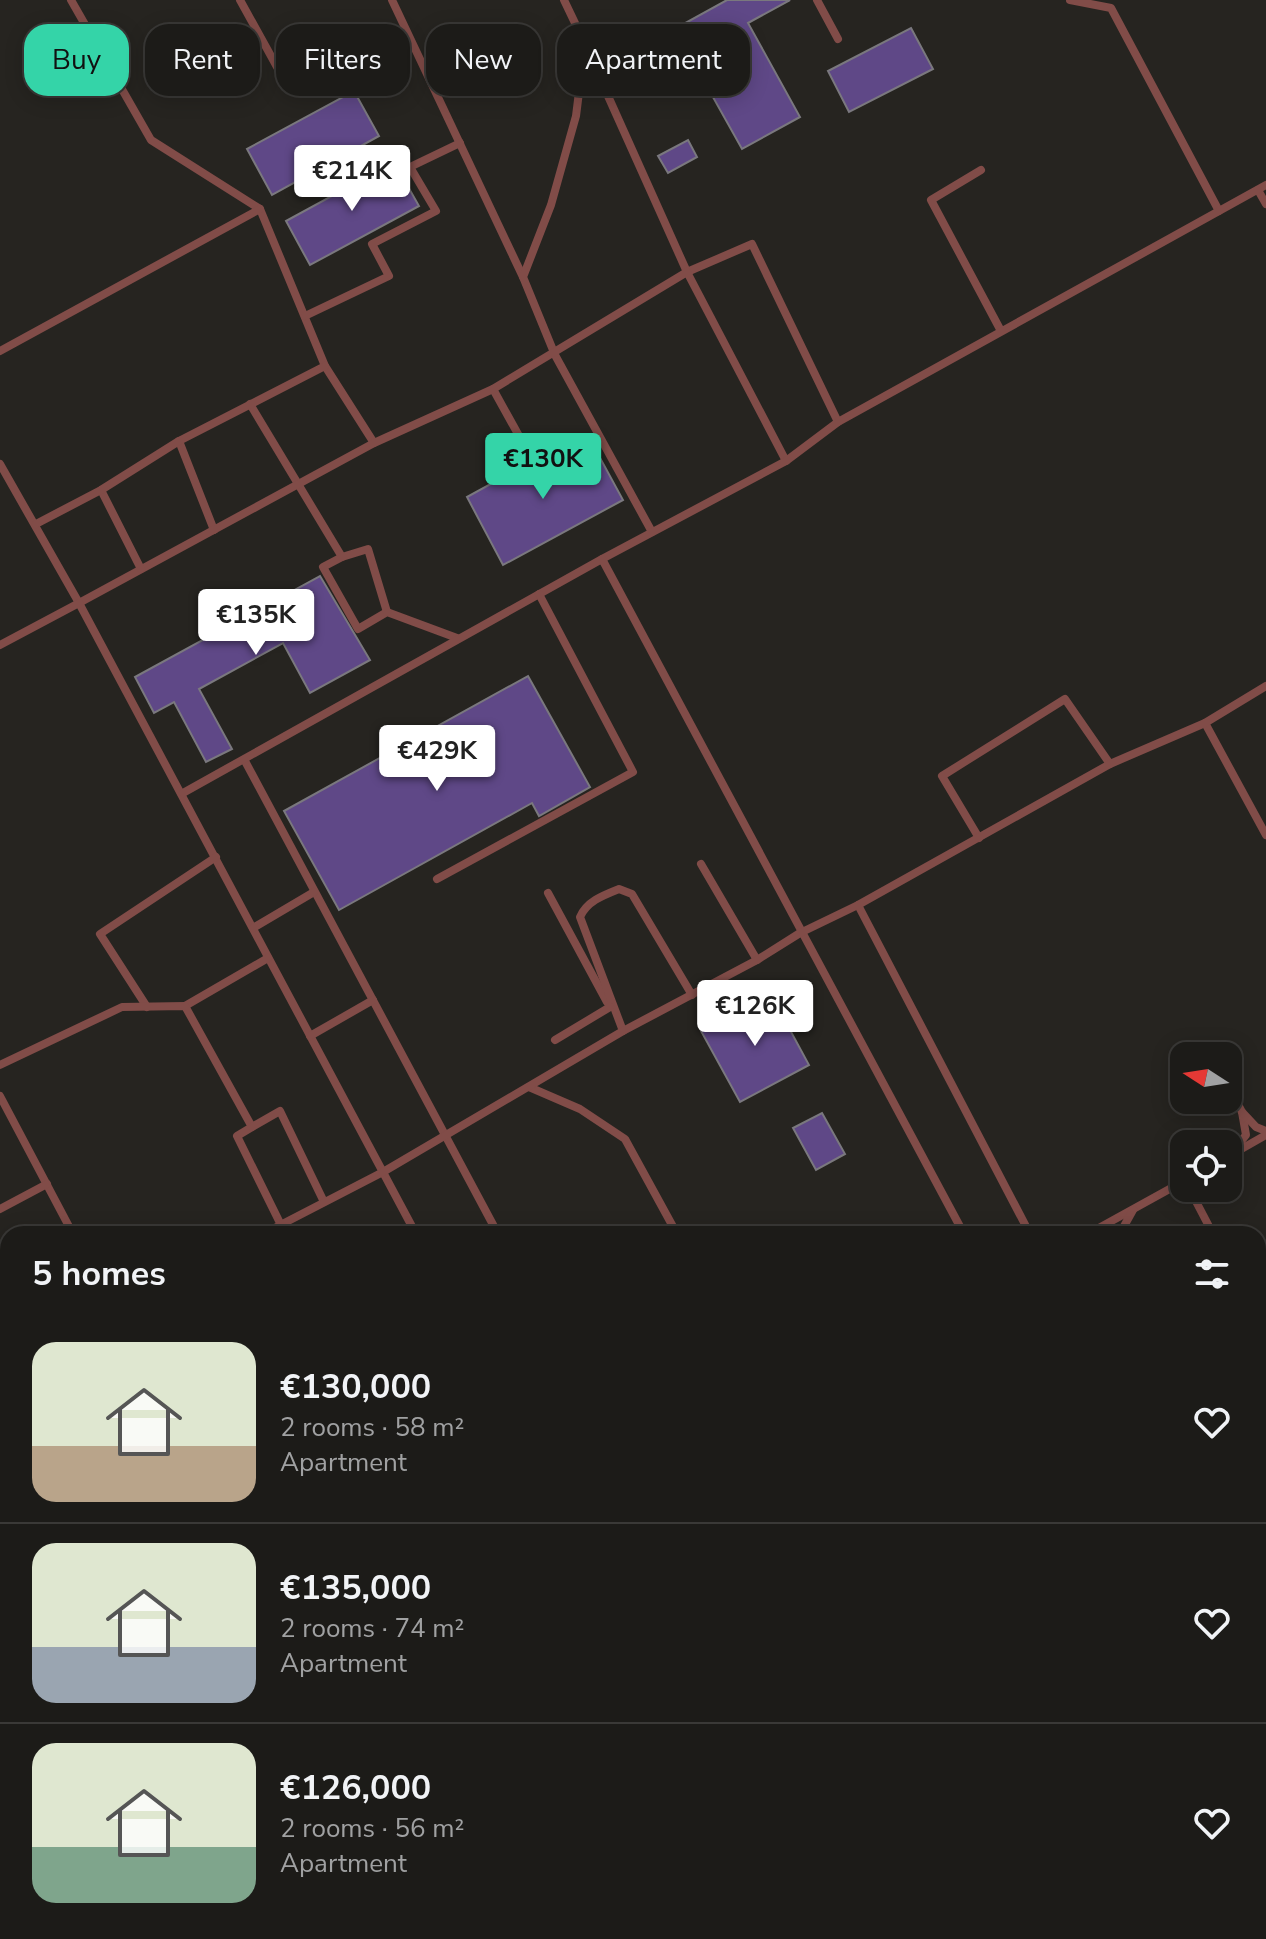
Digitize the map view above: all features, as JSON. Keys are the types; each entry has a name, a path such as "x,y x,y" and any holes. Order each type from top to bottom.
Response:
{"lane":[{"path":"71,0 151,140 260,209 325,366 374,443"},
{"path":"240,0 276,65"},
{"path":"392,0 523,277 555,355 652,532"},
{"path":"564,0 575,24"},
{"path":"817,0 838,39"},
{"path":"1070,0 1111,8 1219,211"},
{"path":"523,277 551,205 576,116 578,96"},
{"path":"608,96 687,272 786,461"},
{"path":"305,316 389,276 372,244 436,211 410,167 460,143"},
{"path":"981,170 931,200 1001,331"},
{"path":"183,793 245,761 457,638 786,461 838,422 1262,187 1266,204"},
{"path":"0,351 260,209"},
{"path":"0,645 374,443 493,389 555,355 687,272 752,244 838,422"},
{"path":"36,524 101,490 179,441 325,366"},
{"path":"493,389 529,454"},
{"path":"250,404 342,557"},
{"path":"179,441 214,530"},
{"path":"0,464 183,793 412,1226"},
{"path":"101,490 141,569"},
{"path":"368,549 387,612 358,629 323,567 368,549"},
{"path":"602,559 960,1226"},
{"path":"437,879 633,772 539,594"},
{"path":"387,612 457,638"},
{"path":"324,1202 280,1111 237,1136 281,1225 383,1172 623,1031 757,960 800,933 858,905 1110,764 1205,723 1266,686"},
{"path":"979,838 942,776 1065,699 1110,764"},
{"path":"1205,723 1266,835"},
{"path":"245,761 494,1226"},
{"path":"147,1007 100,934 216,857"},
{"path":"701,864 757,960"},
{"path":"623,1031 580,917 584,907 603,896 619,889 632,894 692,995"},
{"path":"253,928 314,892"},
{"path":"548,893 623,1031"},
{"path":"858,905 1026,1226"},
{"path":"0,1065 122,1007 185,1006 268,958"},
{"path":"310,1036 373,1000"},
{"path":"185,1006 252,1127"},
{"path":"555,1040 610,1007"},
{"path":"529,1087 580,1109 625,1139 673,1226"},
{"path":"0,1096 69,1226"},
{"path":"1242,1112 1266,1133 1242,1148"},
{"path":"1242,1112 1246,1135 1242,1140"},
{"path":"0,1209 47,1184"},
{"path":"1102,1226 1170,1189"},
{"path":"1196,1202 1209,1226"},
{"path":"1124,1226 1134,1208"}],"building":[{"path":"727,0 790,0 749,24 684,24"},
{"path":"750,27 800,117 742,149 712,96 750,96"},
{"path":"911,28 933,69 849,112 828,71"},
{"path":"345,96 357,96 379,136 272,195 247,149"},
{"path":"688,140 697,157 668,173 658,156"},
{"path":"394,162 419,206 310,265 286,221"},
{"path":"593,445 623,500 503,565 467,497 560,446 567,459"},
{"path":"320,576 370,660 310,693 283,643 199,689 232,749 206,762 174,702 154,713 135,677"},
{"path":"528,676 590,787 539,816 532,803 339,910 284,811"},
{"path":"770,993 809,1065 740,1102 701,1031"},
{"path":"822,1113 845,1154 816,1170 793,1128"}]}
